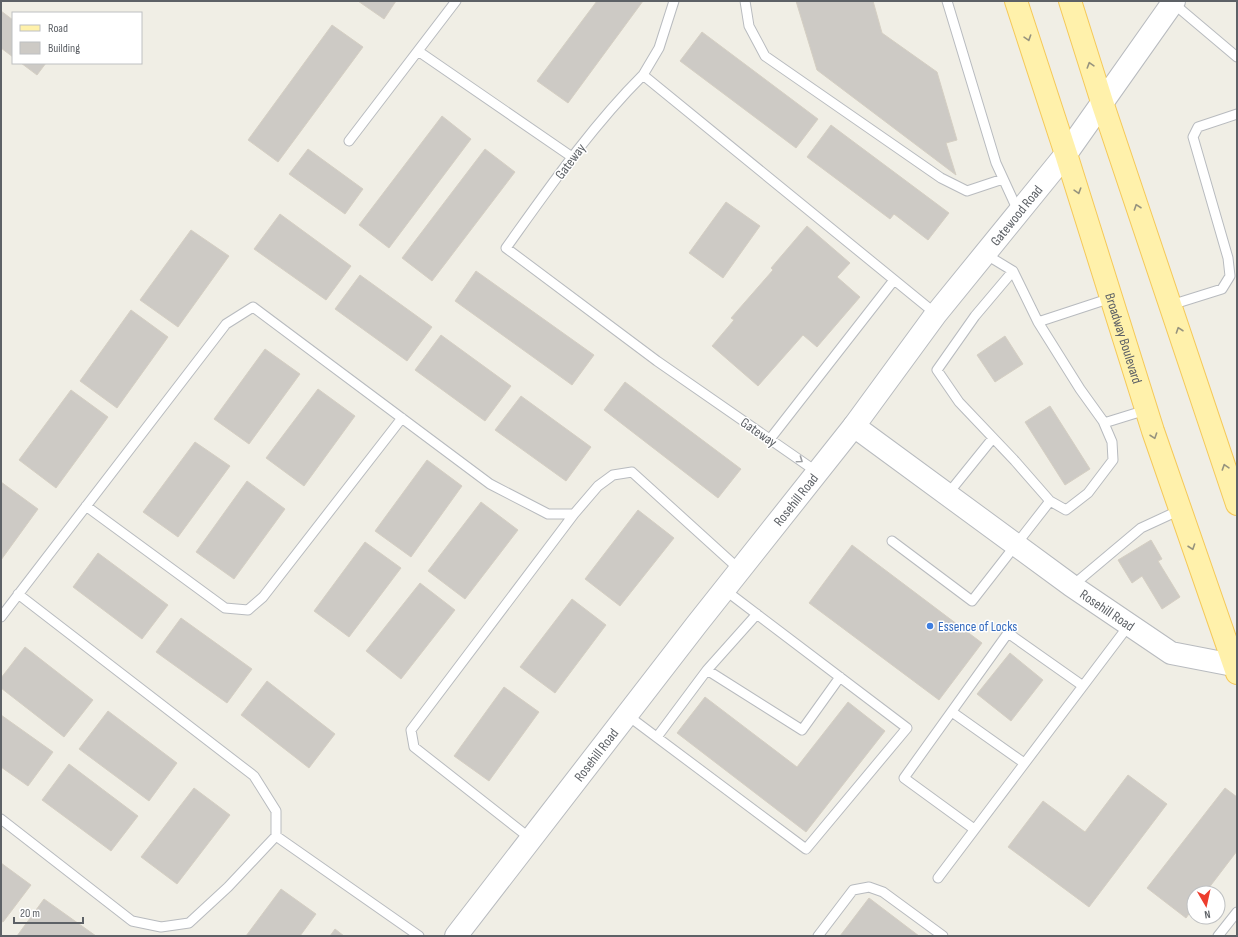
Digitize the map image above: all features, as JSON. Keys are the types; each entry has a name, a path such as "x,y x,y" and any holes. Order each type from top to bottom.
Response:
{"main road":[{"name":"Broadway Boulevard","path":"1016,1 1066,154 1146,410 1236,667"},
{"path":"1070,1 1102,102 1237,504"}],"street":[{"name":"Gatewood Road","path":"854,426 936,314 1066,154 1173,2"},
{"name":"Rosehill Road","path":"456,936 627,714 854,426 1072,586 1171,653 1236,667"}],"lane":[{"path":"349,141 456,1"},
{"name":"Gateway","path":"674,1 660,48 643,75 623,95 572,157 506,248 657,361 817,472"},
{"path":"745,1 749,26 765,56 941,178 967,191 1003,179"},
{"path":"947,1 996,163 1019,212"},
{"path":"1173,2 1237,57"},
{"path":"418,51 572,157"},
{"path":"643,75 936,314"},
{"path":"1171,305 1222,289 1230,276 1228,258 1193,137 1198,127 1237,114"},
{"path":"984,254 1013,271 1038,322 1080,389 1104,423 1112,442 1113,460 1088,493 1066,510 1050,501 959,402 938,370 975,316 1013,271"},
{"path":"770,439 894,280"},
{"path":"1038,322 1111,298"},
{"path":"1,617 226,324 253,307 490,484 548,514 574,514"},
{"path":"1104,423 1146,410"},
{"path":"86,506 225,608 248,610 263,597 402,418"},
{"path":"946,495 993,438"},
{"path":"532,839 414,747 411,730 574,514 598,486 613,475 632,472 740,570"},
{"path":"892,541 972,601 1050,501"},
{"path":"1072,586 1142,528 1180,510"},
{"path":"627,714 806,849 906,728 725,590"},
{"path":"1,819 132,921 161,927 189,923 228,887 276,836 276,811 254,776 18,594"},
{"path":"657,736 707,670 757,614"},
{"path":"938,878 1129,625"},
{"path":"974,829 904,778 1008,633 1082,686"},
{"path":"707,670 802,730 840,677"},
{"path":"952,712 1024,763"},
{"path":"276,836 419,936"},
{"path":"818,936 853,890 869,887 883,892 943,936"},
{"path":"1218,936 1237,912"}],"building":[{"path":"358,1 396,1 384,19"},
{"path":"597,1 643,1 568,103 537,81"},
{"path":"796,1 873,1 882,33 937,72 957,140 946,143 956,175 817,70"},
{"path":"1,11 12,19 12,56 1,48"},
{"path":"332,25 363,47 278,162 248,140"},
{"path":"702,32 818,119 796,148 680,61"},
{"path":"22,64 45,64 37,75"},
{"path":"442,116 471,139 389,248 359,225"},
{"path":"831,125 949,213 928,240 894,214 890,219 807,157"},
{"path":"308,149 363,189 345,214 289,174"},
{"path":"485,149 515,172 432,281 402,258"},
{"path":"726,202 760,226 723,278 689,253"},
{"path":"280,214 351,266 326,300 254,249"},
{"path":"807,226 850,263 837,277 860,297 817,347 803,335 758,386 712,346 734,320 731,318 773,270 771,268"},
{"path":"191,230 229,256 178,327 140,300"},
{"path":"476,271 594,355 572,385 455,301"},
{"path":"360,275 432,327 407,361 335,309"},
{"path":"131,310 168,337 117,408 80,381"},
{"path":"441,335 511,386 485,421 415,370"},
{"path":"1005,336 1023,364 995,382 977,355"},
{"path":"265,349 300,374 249,444 214,419"},
{"path":"625,382 741,469 718,498 604,410"},
{"path":"318,389 355,416 304,486 266,458"},
{"path":"71,390 108,417 56,488 19,460"},
{"path":"521,396 591,447 566,481 495,430"},
{"path":"1050,406 1090,469 1065,485 1025,422"},
{"path":"195,442 230,466 178,537 143,512"},
{"path":"427,460 462,486 411,557 375,531"},
{"path":"247,481 285,509 234,579 196,552"},
{"path":"1,482 38,509 1,560"},
{"path":"481,502 518,530 465,599 428,571"},
{"path":"638,510 674,538 620,606 585,579"},
{"path":"1151,540 1162,559 1158,561 1180,597 1162,609 1142,576 1132,583 1118,560"},
{"path":"365,542 401,568 349,637 314,611"},
{"path":"852,545 982,643 939,700 809,603"},
{"path":"98,553 168,605 142,639 73,587"},
{"path":"420,583 455,610 401,679 366,651"},
{"path":"572,599 606,625 555,693 520,667"},
{"path":"181,618 252,669 227,703 156,652"},
{"path":"25,647 93,700 64,737 1,688 1,678"},
{"path":"1010,653 1043,680 1011,721 977,694"},
{"path":"267,681 335,734 309,768 241,715"},
{"path":"504,687 539,712 489,781 454,756"},
{"path":"705,697 797,767 848,702 885,731 806,832 677,733"},
{"path":"108,711 177,763 149,801 79,749"},
{"path":"1,715 53,752 28,786 1,767"},
{"path":"69,764 138,816 111,851 42,800"},
{"path":"1128,775 1167,804 1089,907 1008,847 1043,801 1085,832"},
{"path":"194,788 230,815 177,884 141,857"},
{"path":"1225,788 1237,797 1237,851 1211,885 1186,885 1186,918 1147,888"},
{"path":"1,863 31,885 3,922 1,921"},
{"path":"281,889 316,914 300,936 246,936"},
{"path":"869,898 919,936 840,936"},
{"path":"44,899 96,936 17,936"},
{"path":"335,929 344,936 330,936"}],"place":[{"name":"Essence of Locks","path":"930,626"}]}
